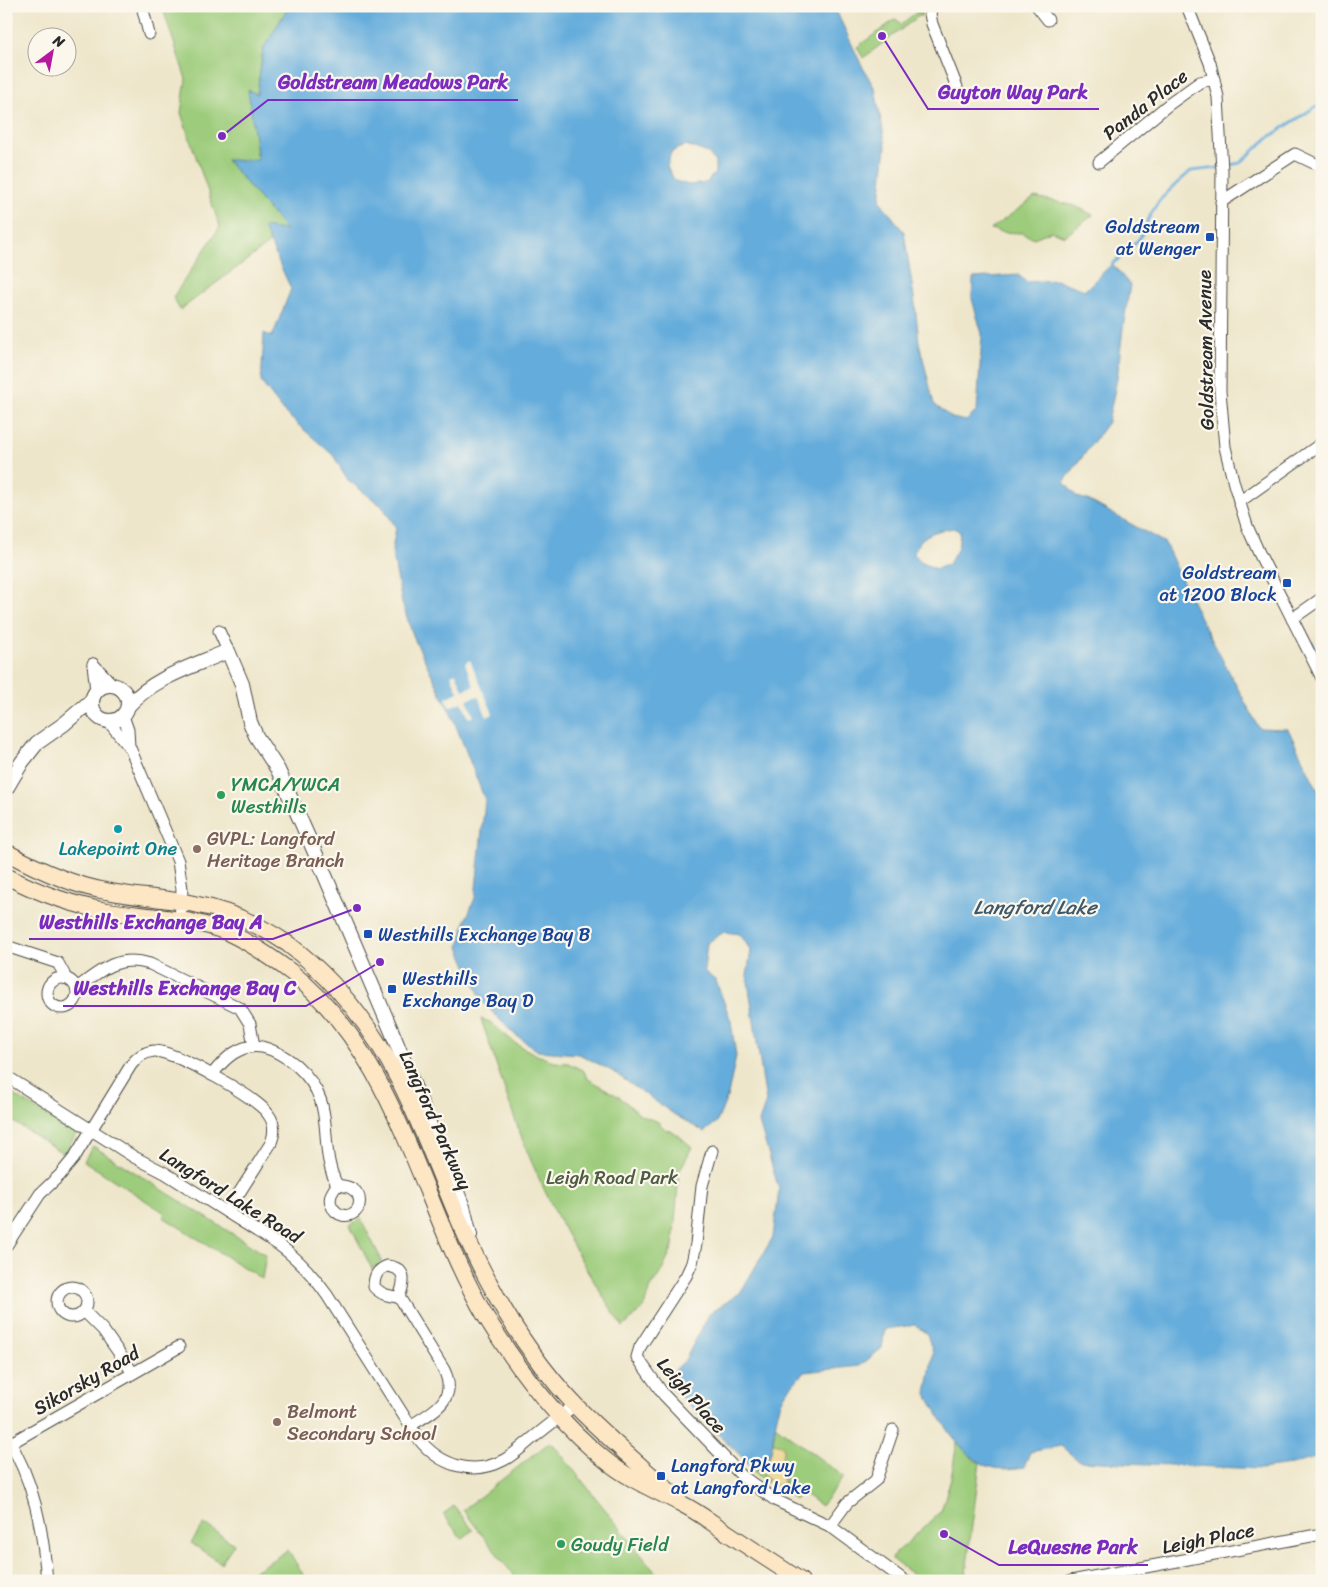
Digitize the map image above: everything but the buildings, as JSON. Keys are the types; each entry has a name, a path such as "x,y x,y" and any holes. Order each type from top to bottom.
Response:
{"main road":[{"name":"Langford Parkway","path":"6,852 32,867 71,882 104,891 195,904 233,915 260,927 287,944 308,961 338,990 363,1021 385,1055 402,1085 490,1285 511,1320 574,1405 615,1445 684,1505 801,1581"},
{"name":"Langford Parkway","path":"6,876 41,892 70,902 104,910 180,920 227,932 263,951 294,974 324,1004 351,1036 369,1062 392,1106 454,1254 483,1310 514,1358 559,1417 588,1446 623,1473 653,1491 684,1505"}],"street":[{"path":"142,6 150,34"},
{"path":"932,6 930,14 932,24 957,87"},
{"path":"1037,6 1048,20"},
{"name":"Goldstream Avenue","path":"1187,6 1210,63 1218,98 1222,202 1220,406 1225,447 1239,502 1259,553 1322,678"},
{"name":"Panda Place","path":"1099,162 1168,105 1200,82 1214,79"},
{"path":"1222,202 1294,154 1322,168"},
{"path":"1239,502 1322,443"},
{"path":"1292,618 1322,598"},
{"path":"220,631 242,684 250,722 256,736 278,770 392,1032 466,1215 473,1250"},
{"path":"6,789 22,762 37,743 64,724 102,686 132,687 163,679 228,651"},
{"path":"130,748 93,708 93,664 127,695 126,711 130,748 178,861 182,878 180,920"},
{"path":"64,724 119,719 135,698 163,679"},
{"path":"6,946 26,954 56,962 61,967 64,978"},
{"path":"77,988 112,964 134,961 150,964 240,1008 250,1024 254,1046"},
{"path":"64,978 73,982 77,988 76,998 68,1007 56,1007 51,1003 47,992 48,986 52,981 64,978"},
{"path":"212,1075 226,1058 238,1051 254,1046 274,1051 302,1070 316,1089 324,1110 330,1166 337,1185"},
{"path":"6,1246 40,1194 68,1166 131,1065 144,1054 155,1051 165,1053 212,1075 262,1107 270,1117 274,1128 271,1143 227,1212"},
{"name":"Langford Lake Road","path":"6,1076 134,1157 165,1173 294,1257 317,1281 418,1438 434,1455 445,1462 478,1468 506,1459 574,1405"},
{"name":"Leigh Place","path":"712,1152 702,1186 696,1244 692,1263 686,1276 640,1347 637,1357 664,1396 742,1476 776,1500 830,1526 905,1581"},
{"path":"399,1297 444,1370 448,1381 448,1393 442,1404 410,1426"},
{"path":"84,1311 103,1330 133,1374"},
{"name":"Sikorsky Road","path":"9,1439 133,1374 179,1347"},
{"path":"830,1526 847,1503 876,1480 893,1430"},
{"path":"9,1439 28,1482 37,1509 44,1545 47,1581"},
{"name":"Leigh Place","path":"1071,1581 1322,1534"}],"green space":[{"path":"162,6 289,6 263,49 257,94 249,91 258,160 227,161 287,230 180,310 173,297 220,227 181,113 186,79"},
{"path":"917,12 922,12 922,16 919,16 863,58 857,47 896,19 901,24"},
{"path":"1035,197 1075,206 1093,215 1065,236 1051,231 1034,238 1021,233 1001,232 991,229"},
{"name":"Leigh Road Park","path":"481,1019 490,1022 516,1044 539,1056 553,1062 568,1063 584,1071 587,1078 621,1098 640,1115 658,1122 666,1130 679,1136 692,1147 679,1172 673,1246 663,1269 650,1289 643,1309 623,1327 572,1244 539,1179 516,1122"},
{"path":"6,1090 76,1134 64,1154 6,1117"},
{"path":"93,1146 266,1255 262,1279 163,1217 165,1213 84,1161"},
{"path":"361,1219 382,1261 372,1269 350,1225"},
{"path":"775,1425 844,1477 821,1506 802,1492 795,1500 784,1491 783,1483 785,1479 774,1471 767,1483 753,1472 760,1468 773,1443"},
{"name":"Goudy Field","path":"550,1442 659,1577 659,1580 518,1581 463,1510"},
{"path":"957,1442 975,1461 980,1462 965,1581 921,1581 891,1558 941,1511 951,1479"},
{"path":"454,1506 473,1530 462,1539 443,1514"},
{"path":"204,1524 234,1544 221,1563 191,1543"},
{"path":"288,1550 307,1581 239,1581"}],"sand":[{"path":"773,1443 782,1445 784,1449 780,1466 783,1482 776,1486 764,1475 760,1468 769,1458"}],"water":[{"name":"Langford Lake","path":"289,6 834,6 875,89 886,146 880,201 904,232 919,342 934,404 952,418 966,421 977,411 982,334 972,299 973,278 1018,275 1027,282 1056,280 1085,290 1112,264 1130,285 1117,379 1108,422 1064,482 1077,497 1088,500 1165,543 1197,612 1259,728 1288,729 1322,799 1322,1456 1291,1465 1261,1469 1079,1461 1061,1446 1030,1452 1024,1467 1004,1469 990,1467 967,1453 957,1442 926,1394 933,1353 927,1334 915,1325 885,1329 882,1348 860,1366 804,1372 784,1396 777,1417 771,1452 761,1467 755,1470 668,1384 674,1371 685,1360 710,1313 740,1293 773,1237 779,1190 759,1122 766,1102 747,975 751,951 740,934 724,932 707,943 704,971 716,981 731,1021 736,1056 728,1095 717,1122 704,1132 675,1115 612,1071 579,1054 538,1051 513,1033 483,1003 459,947 465,922 475,898 485,800 453,718 414,638 402,603 392,550 396,528 383,507 348,480 333,455 286,414 261,382 264,333 272,337 291,289 263,227 286,230 227,160 258,160 248,90 257,94 263,49","holes":["686,145 708,153 715,161 715,173 706,183 689,185 675,181 667,167 671,152","954,528 960,532 958,548 949,564 936,569 922,563 914,554 916,547 924,538 934,532"]}],"pier":[{"path":"470,660 493,714 487,717 478,696 467,700 474,716 469,718 462,702 449,707 446,698 458,692 451,675 456,673 463,690 474,686 465,663"}],"waterway":[{"path":"1224,166 1240,163 1268,138 1315,107 1322,105"},
{"path":"1112,264 1140,238 1148,219 1159,201 1174,186 1191,171 1218,168"},
{"path":"1312,643 1322,661"}],"place":[{"name":"Guyton Way Park","path":"882,36"},
{"name":"Goldstream Meadows Park","path":"222,136"},
{"name":"Goldstream at Wenger","path":"1210,237"},
{"name":"Goldstream at 1200 Block","path":"1287,583"},
{"name":"YMCA/YWCA Westhills","path":"221,795"},
{"name":"Lakepoint One","path":"118,829"},
{"name":"GVPL: Langford Heritage Branch","path":"197,849"},
{"name":"Westhills Exchange Bay A","path":"357,908"},
{"name":"Westhills Exchange Bay B","path":"368,934"},
{"name":"Westhills Exchange Bay C","path":"380,962"},
{"name":"Westhills Exchange Bay D","path":"392,989"},
{"name":"Belmont Secondary School","path":"277,1422"},
{"name":"Langford Pkwy at Langford Lake","path":"661,1476"},
{"name":"LeQuesne Park","path":"944,1534"},
{"name":"Goudy Field","path":"561,1544"}]}
